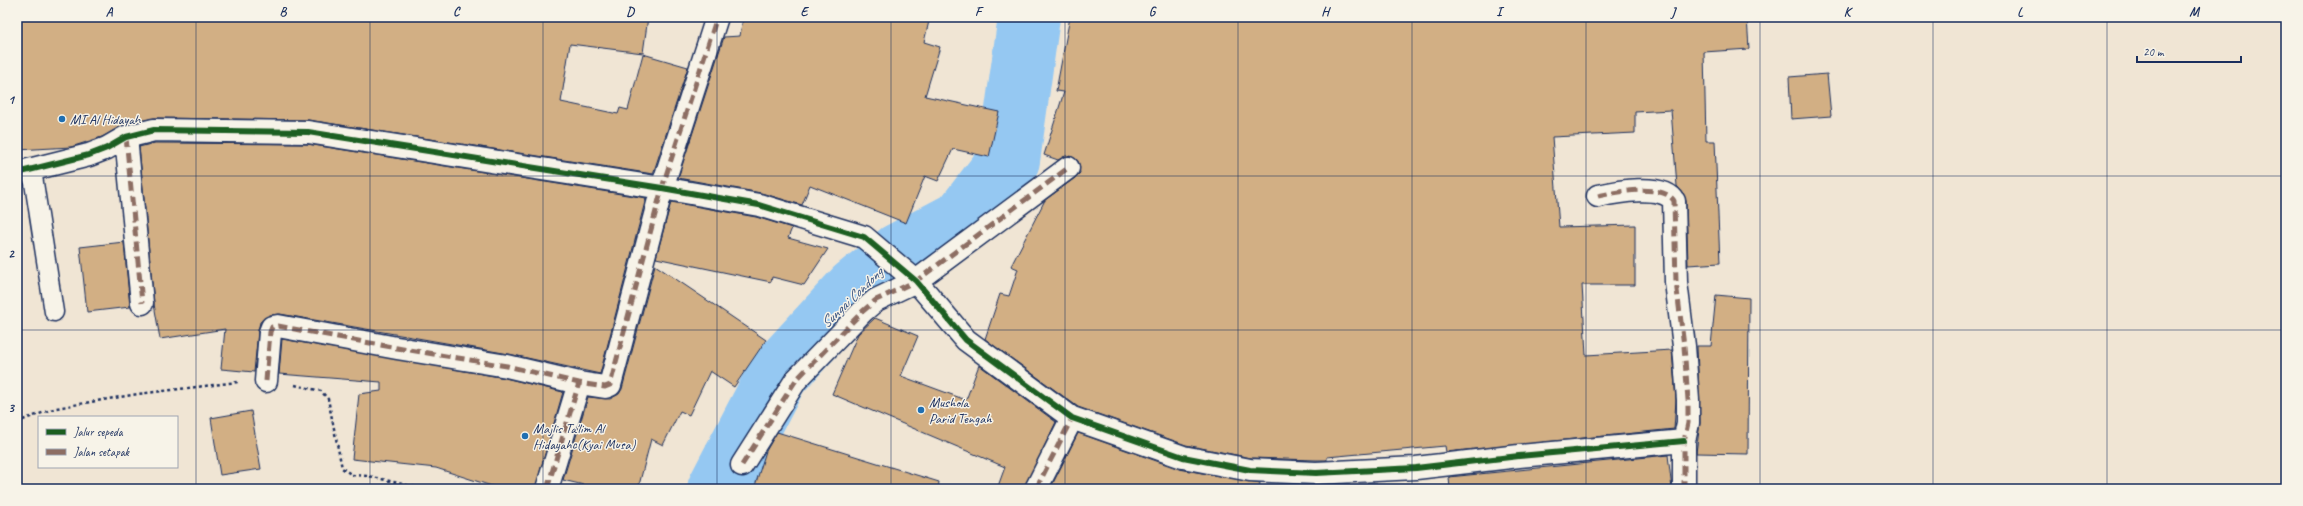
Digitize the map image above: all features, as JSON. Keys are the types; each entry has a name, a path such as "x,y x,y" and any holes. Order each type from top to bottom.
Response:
{"street":[{"path":"266,381 270,332 272,327 278,326 507,366 579,383 605,387 610,385 662,188 717,17"},
{"path":"25,171 88,155 107,148 126,137 154,130 308,132 662,188 759,205 864,237 912,277 966,340 1072,418 1183,456 1250,470 1316,472 1416,468 1519,456 1684,442"},
{"path":"126,137 142,303"},
{"path":"742,465 796,380 864,310 876,300 912,277 1068,168"},
{"path":"1598,196 1636,190 1665,193 1674,201 1676,282 1684,346 1688,400 1688,423 1684,442 1684,489"},
{"path":"547,489 579,383"},
{"path":"1036,489 1072,418"}],"lane":[{"path":"25,171 54,312"}],"path":[{"path":"17,422 56,408 138,394 217,383 266,381 325,393 330,406 342,468 347,474 370,476 423,489"}],"building":[{"path":"19,17 648,17 643,53 570,44 561,102 618,114 620,108 628,110 643,54 688,67 653,174 308,120 154,118 123,125 102,137 71,147 17,150 17,49 19,49"},
{"path":"743,17 930,17 924,42 940,47 925,96 999,112 989,157 953,149 938,181 925,176 906,223 810,185 802,205 761,193 678,178 724,37 740,36"},
{"path":"1070,17 1747,17 1749,49 1704,52 1706,141 1715,141 1720,263 1688,265 1686,201 1683,193 1677,186 1671,110 1635,112 1635,133 1552,137 1559,227 1635,225 1635,285 1582,285 1586,355 1672,350 1676,400 1674,429 1446,452 1445,446 1327,457 1327,460 1251,458 1186,445 1078,407 985,339 1000,294 1009,296 1018,269 1011,266 1045,200 1080,173 1078,161 1073,157 1066,156 1058,160 1044,155 1064,92 1056,91"},
{"path":"1827,74 1831,116 1791,119 1789,77"},
{"path":"155,143 307,144 646,198 600,374 509,354 280,314 270,315 260,322 254,372 221,369 225,329 160,339 154,304 139,147"},
{"path":"671,202 756,217 792,228 788,238 828,249 804,285 772,277 771,282 656,258"},
{"path":"124,242 130,307 87,312 80,247"},
{"path":"655,265 766,340 734,387 710,371 689,415 680,411 663,445 651,439 638,489 600,489 563,480 588,397 610,399 619,394 622,389"},
{"path":"1716,295 1749,298 1748,454 1696,453 1700,423 1697,346 1711,346"},
{"path":"875,318 918,336 901,376 966,400 979,365 1056,422 1024,489 997,489 1005,467 832,394 858,334"},
{"path":"282,339 505,378 563,392 535,489 501,489 436,468 352,459 359,394 381,391 381,382 279,374"},
{"path":"251,411 261,469 220,475 211,418"},
{"path":"777,432 939,482 938,489 754,489 766,451"},
{"path":"1078,433 1179,469 1260,483 1259,489 1050,489"},
{"path":"1668,455 1672,489 1450,489 1449,477"}],"waterway":[{"name":"Sungai Condong","path":"718,489 778,374 856,289 899,254 963,220 1009,160 1029,17"}],"marked path":[{"path":"266,381 270,332 272,327 278,326 507,366 579,383 605,387 610,385 662,188 717,17"},
{"path":"126,137 142,303"},
{"path":"742,465 796,380 863,311 876,300 916,281 1068,168"},
{"path":"1598,196 1627,191 1650,190 1669,195 1674,201 1676,282 1684,346 1688,400 1688,423 1684,441 1684,489"},
{"path":"547,489 579,383"},
{"path":"1036,489 1072,418"}],"cycle path":[{"path":"17,173 89,155 107,148 126,137 154,130 308,132 662,188 759,205 864,237 916,281 966,340 1072,418 1183,457 1250,470 1316,473 1416,468 1519,456 1684,441"}],"place":[{"name":"MI Al Hidayah","path":"62,119"},
{"name":"Mushola Parid Tengah","path":"921,410"},
{"name":"Majlis Ta'lim Al Hidayahc(Kyai Musa)","path":"525,436"}]}
